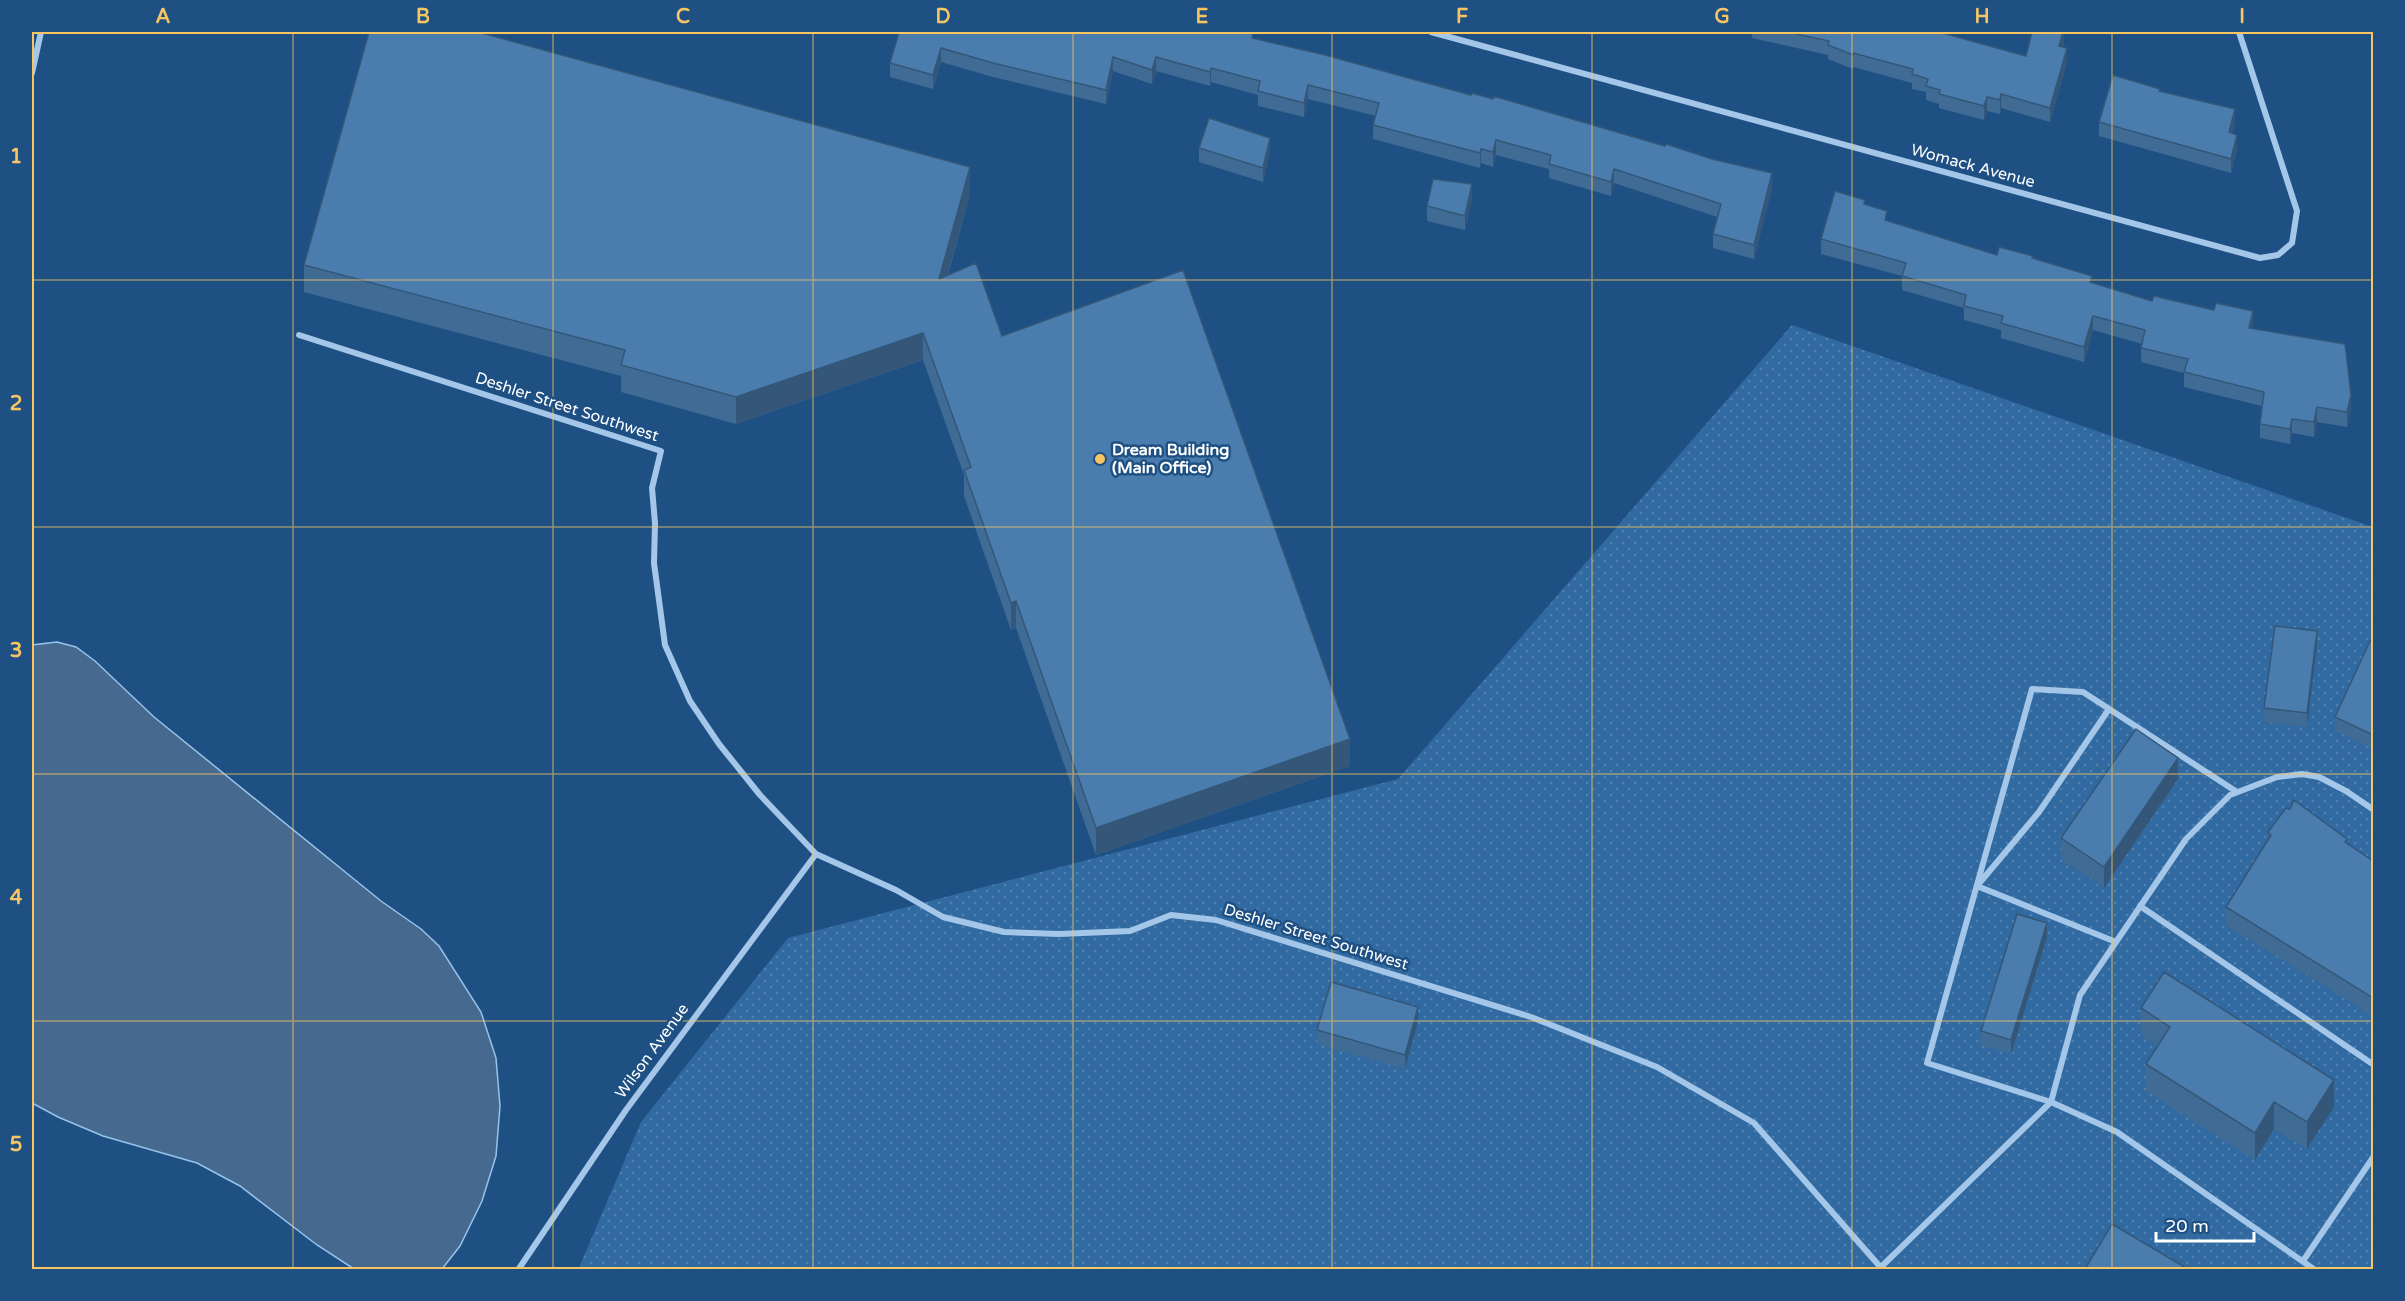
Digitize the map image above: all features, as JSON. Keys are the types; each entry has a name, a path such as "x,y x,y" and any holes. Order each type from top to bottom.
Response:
{"street":[{"path":"32,73 41,32"},
{"name":"Womack Avenue","path":"1431,32 2260,258 2278,255 2292,243 2297,211 2239,32"},
{"name":"Deshler Street Southwest","path":"299,335 661,451 652,488 654,563 665,645 690,701 719,744 760,795 816,854 896,890 943,916 1004,932 1130,931 1171,915 1216,920 1531,1017 1657,1067 1754,1122 1882,1268"},
{"path":"2237,792 2083,692 2032,689 1927,1063 2051,1102 2117,1132 2315,1269"},
{"path":"1977,886 2039,812 2109,709"},
{"path":"1882,1268 2051,1102 2080,995 2186,839 2230,795 2277,777 2302,774 2319,777 2337,786 2373,810"},
{"name":"Wilson Avenue","path":"518,1269 626,1110 816,854"},
{"path":"1977,886 2116,942"},
{"path":"2140,906 2373,1065"},
{"path":"2303,1261 2373,1156"}],"shaded area":[{"path":"1792,325 2373,527 2373,1269 578,1270 641,1122 788,938 1398,779"},
{"path":"57,642 76,647 95,661 154,717 381,901 421,929 439,946 481,1012 496,1058 500,1106 496,1156 482,1201 460,1246 442,1269 354,1269 317,1245 240,1186 197,1163 103,1136 32,1103 32,645"}],"building":[{"name":"Dream Building (Main Office)","path":"369,32 478,32 970,167 939,279 976,263 1002,336 1183,270 1350,739 1096,828 1016,601 1011,603 964,470 971,467 923,333 736,397 621,365 625,350 304,265"},
{"path":"899,32 1245,32 1253,34 1252,38 1325,55 1471,95 1472,93 1493,99 1493,96 1712,159 1772,173 1754,245 1713,234 1721,204 1614,169 1611,182 1549,164 1551,155 1496,140 1493,152 1481,149 1480,153 1373,125 1379,103 1308,85 1304,103 1258,91 1260,81 1211,68 1210,72 1156,57 1152,70 1113,57 1106,90 941,48 933,75 890,63"},
{"path":"1787,32 1939,32 2026,56 2032,32 2063,32 2059,46 2067,48 2050,108 2001,94 2000,100 1987,97 1984,106 1939,94 1940,90 1926,86 1928,79 1912,74 1913,69 1853,53 1853,55 1828,45 1829,41"},
{"path":"2113,75 2160,89 2159,91 2235,109 2229,132 2237,135 2231,159 2099,122"},
{"path":"1209,118 1270,138 1263,168 1199,148"},
{"path":"1433,179 1472,184 1465,216 1427,206"},
{"path":"1835,191 1865,200 1864,204 1887,211 1885,220 1997,255 1999,247 2033,256 2032,258 2092,276 2090,282 2152,301 2154,296 2214,310 2216,303 2253,311 2249,328 2345,344 2351,395 2347,412 2317,407 2314,422 2292,419 2290,429 2260,424 2264,392 2184,372 2188,359 2141,348 2145,330 2093,316 2084,347 2001,323 2003,316 1964,306 1966,295 1902,276 1906,263 1821,239"},
{"path":"2275,626 2317,631 2307,713 2264,708"},
{"path":"2370,641 2373,642 2373,735 2335,717"},
{"path":"2136,729 2178,758 2104,867 2061,838"},
{"path":"2294,800 2347,839 2345,842 2373,861 2373,998 2226,907 2271,835 2268,832 2286,808 2290,809"},
{"path":"2017,914 2047,923 2011,1040 1981,1031"},
{"path":"2164,972 2334,1080 2307,1122 2274,1102 2255,1133 2146,1064 2170,1027 2141,1008"},
{"path":"1331,982 1418,1007 1405,1055 1317,1030"},
{"path":"2112,1224 2188,1269 2085,1269"}],"place":[{"name":"Dream Building (Main Office)","path":"1100,459"}]}
